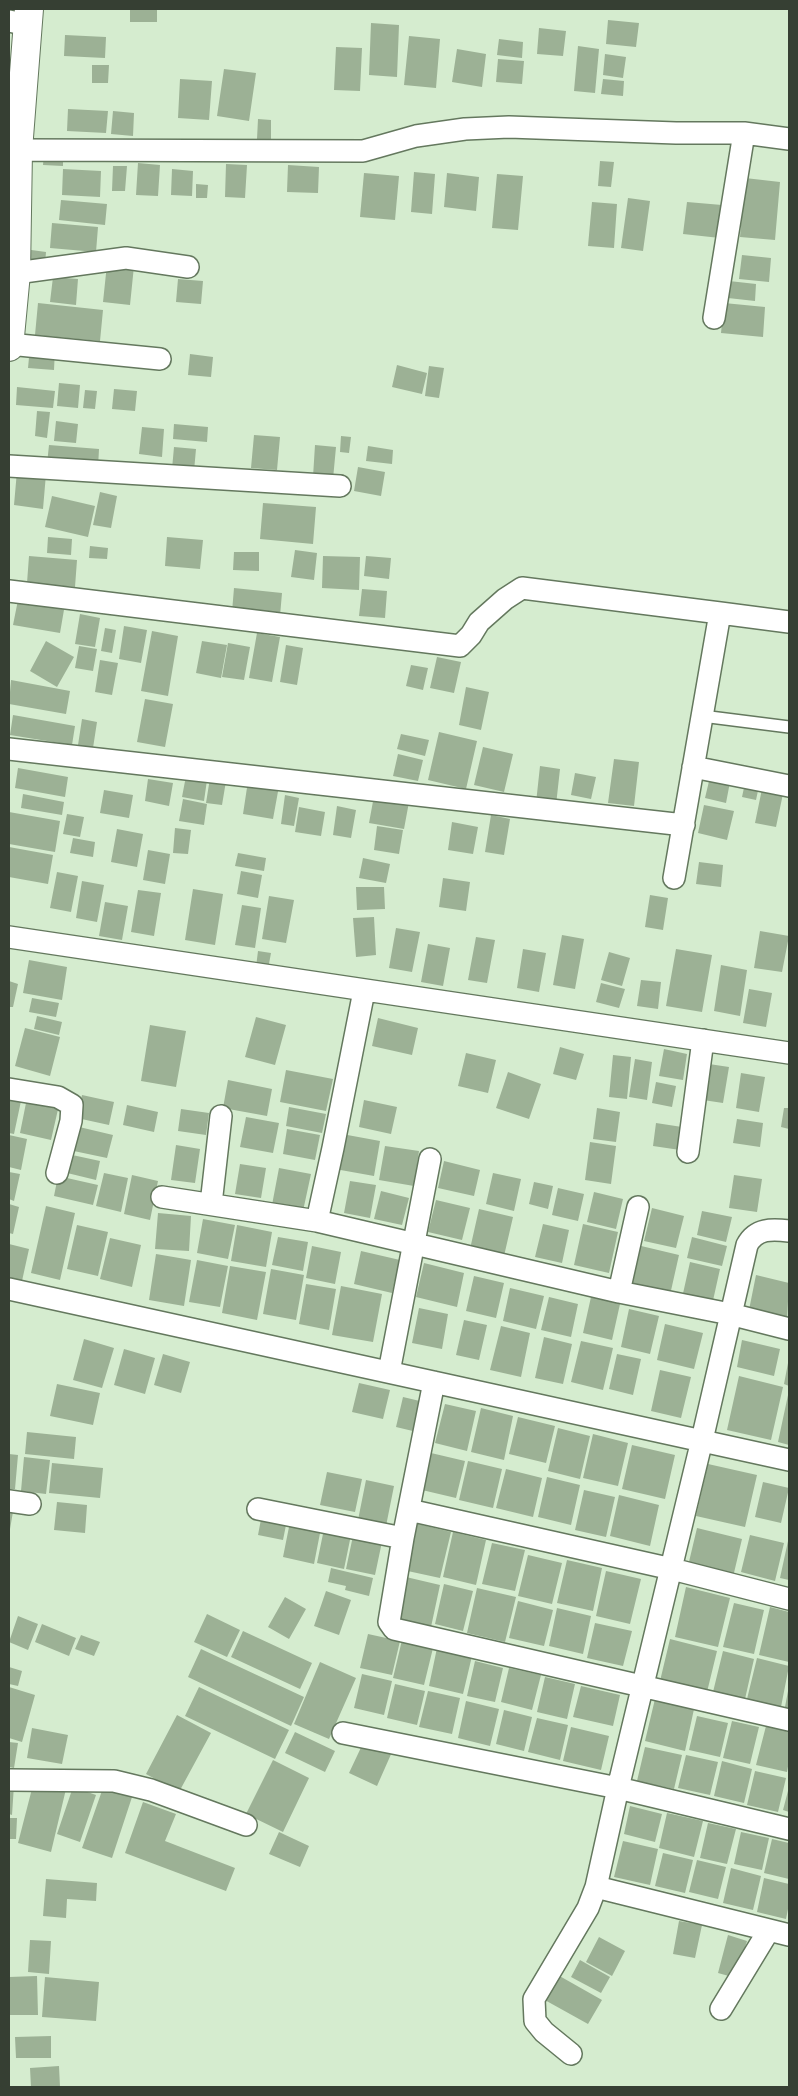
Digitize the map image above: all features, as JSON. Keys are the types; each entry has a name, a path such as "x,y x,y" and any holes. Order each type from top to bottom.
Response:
{"main road":[{"path":"9,345 16,273 14,151 16,83 22,18"}],"street":[{"path":"14,151 363,151 416,136 465,129 509,127 744,134 789,139"},
{"path":"714,318 744,134"},
{"path":"16,273 126,258 188,267"},
{"path":"9,345 160,359"},
{"path":"9,466 340,486"},
{"path":"9,591 460,646 471,635 478,622 505,599 522,588 789,622"},
{"path":"674,878 720,613"},
{"path":"9,749 684,825"},
{"path":"693,767 789,786"},
{"path":"9,937 789,1053"},
{"path":"317,1221 334,1148 364,991"},
{"path":"688,1152 704,1040"},
{"path":"9,1089 58,1097 72,1105 71,1121 57,1173"},
{"path":"211,1204 221,1116"},
{"path":"389,1372 430,1159"},
{"path":"162,1197 317,1221 619,1292 730,1314 789,1329"},
{"path":"619,1292 638,1207"},
{"path":"571,2054 544,2032 535,2021 534,1999 588,1908 596,1888 747,1245 750,1239 762,1231 769,1229 789,1231"},
{"path":"9,1290 789,1460"},
{"path":"434,1382 403,1538 389,1622 394,1629 789,1720"},
{"path":"9,1501 30,1504"},
{"path":"258,1510 403,1538"},
{"path":"409,1510 672,1569 789,1599"},
{"path":"343,1733 618,1788 789,1829"},
{"path":"9,1780 114,1781 151,1790 246,1825"},
{"path":"596,1888 789,1935"},
{"path":"722,2009 768,1930"}],"lane":[{"path":"702,716 789,727"}],"building":[{"path":"130,9 157,9 157,22 130,22"},
{"path":"608,20 639,23 636,47 606,44"},
{"path":"371,23 399,25 397,77 369,75"},
{"path":"539,28 566,31 563,56 537,54"},
{"path":"65,35 106,37 105,58 64,56"},
{"path":"409,36 440,39 436,88 404,85"},
{"path":"499,39 523,42 522,58 497,55"},
{"path":"578,46 599,49 595,93 574,91"},
{"path":"336,47 362,48 360,91 334,90"},
{"path":"457,49 486,54 482,87 452,82"},
{"path":"605,54 626,57 623,78 603,75"},
{"path":"498,59 524,61 522,84 496,82"},
{"path":"92,65 109,65 108,83 92,83"},
{"path":"224,69 256,73 249,121 217,116"},
{"path":"180,79 212,81 209,120 178,118"},
{"path":"603,79 624,81 623,96 601,94"},
{"path":"68,109 108,111 106,133 67,131"},
{"path":"113,111 134,113 133,136 111,134"},
{"path":"258,119 271,120 271,140 257,139"},
{"path":"44,153 63,154 63,166 43,165"},
{"path":"600,161 614,162 611,187 598,186"},
{"path":"138,163 160,165 158,196 136,195"},
{"path":"226,164 247,165 245,198 225,197"},
{"path":"288,165 319,167 318,193 287,192"},
{"path":"113,166 127,166 125,191 112,191"},
{"path":"63,169 101,171 100,197 62,195"},
{"path":"172,169 193,171 192,196 171,195"},
{"path":"414,172 435,174 432,214 411,212"},
{"path":"364,173 399,176 395,220 360,217"},
{"path":"447,173 479,177 476,211 444,207"},
{"path":"497,174 523,176 518,230 492,228"},
{"path":"745,178 780,182 775,240 740,237"},
{"path":"196,184 208,185 207,198 196,198"},
{"path":"628,198 650,201 643,251 621,248"},
{"path":"61,200 107,204 105,225 59,220"},
{"path":"592,202 617,204 614,248 588,246"},
{"path":"687,202 722,205 720,238 683,234"},
{"path":"52,223 98,227 96,252 50,248"},
{"path":"24,249 46,252 45,264 23,262"},
{"path":"742,255 771,258 769,282 739,279"},
{"path":"107,264 134,266 130,305 103,302"},
{"path":"53,277 78,279 76,305 50,302"},
{"path":"178,279 203,281 201,304 176,302"},
{"path":"729,281 756,284 755,301 728,298"},
{"path":"38,303 103,310 100,341 35,335"},
{"path":"724,303 765,307 763,337 721,333"},
{"path":"30,347 55,349 54,370 28,368"},
{"path":"190,354 213,357 211,377 188,375"},
{"path":"397,365 427,373 422,394 392,387"},
{"path":"429,366 444,368 439,398 425,396"},
{"path":"59,383 80,385 78,408 57,406"},
{"path":"17,387 55,391 53,408 16,405"},
{"path":"114,389 137,391 135,411 112,409"},
{"path":"85,390 97,391 95,409 83,408"},
{"path":"37,411 50,412 47,438 35,436"},
{"path":"56,421 78,424 76,443 54,441"},
{"path":"174,424 208,427 207,442 173,439"},
{"path":"142,427 164,429 162,457 139,454"},
{"path":"254,435 280,437 277,470 251,468"},
{"path":"341,436 351,437 349,453 340,452"},
{"path":"49,445 99,449 98,468 47,464"},
{"path":"315,445 336,447 333,479 313,477"},
{"path":"368,446 393,450 392,464 366,461"},
{"path":"174,447 196,449 194,471 172,469"},
{"path":"358,467 385,472 381,496 354,491"},
{"path":"17,471 46,474 43,509 14,505"},
{"path":"100,492 117,496 111,528 93,525"},
{"path":"52,496 95,506 88,537 45,527"},
{"path":"263,503 316,507 313,544 260,539"},
{"path":"48,537 72,539 71,555 47,553"},
{"path":"167,537 203,540 200,569 165,566"},
{"path":"90,546 108,548 107,559 89,558"},
{"path":"295,550 317,553 314,580 291,577"},
{"path":"234,552 259,552 259,571 233,570"},
{"path":"29,556 77,560 75,587 27,583"},
{"path":"323,556 360,557 359,590 322,588"},
{"path":"366,556 391,558 389,579 364,576"},
{"path":"234,588 282,593 280,616 232,612"},
{"path":"362,589 387,591 385,618 359,616"},
{"path":"19,595 65,604 60,633 13,625"},
{"path":"80,614 100,618 95,647 75,644"},
{"path":"124,626 147,630 141,663 119,659"},
{"path":"105,628 116,630 112,653 101,651"},
{"path":"152,631 178,636 168,696 141,691"},
{"path":"257,633 280,637 272,682 249,678"},
{"path":"46,641 74,657 57,687 30,671"},
{"path":"202,641 227,645 221,678 196,673"},
{"path":"228,643 250,647 244,680 222,677"},
{"path":"286,645 303,648 297,685 280,682"},
{"path":"79,646 97,649 93,671 75,668"},
{"path":"437,657 461,662 454,693 430,688"},
{"path":"100,660 118,663 112,695 95,692"},
{"path":"411,665 428,668 423,690 406,686"},
{"path":"11,680 70,691 66,714 9,704"},
{"path":"466,687 489,692 481,730 459,725"},
{"path":"145,699 173,704 165,747 137,742"},
{"path":"13,715 75,726 72,745 10,735"},
{"path":"82,719 97,722 93,748 78,745"},
{"path":"439,732 477,741 466,789 428,780"},
{"path":"401,734 429,740 425,756 397,749"},
{"path":"483,747 513,754 504,792 474,785"},
{"path":"398,754 423,760 418,781 393,776"},
{"path":"614,759 639,762 634,806 608,803"},
{"path":"540,766 560,769 556,805 536,803"},
{"path":"18,768 68,777 65,797 15,788"},
{"path":"575,773 596,777 591,799 571,795"},
{"path":"186,776 207,780 204,801 182,797"},
{"path":"710,777 730,782 726,803 705,798"},
{"path":"210,778 226,781 222,805 206,803"},
{"path":"148,779 173,783 169,806 145,801"},
{"path":"248,781 279,786 273,819 243,814"},
{"path":"745,783 759,786 756,800 742,797"},
{"path":"763,784 784,789 776,827 755,823"},
{"path":"104,790 133,795 129,818 100,813"},
{"path":"23,794 64,802 62,815 21,808"},
{"path":"285,795 299,798 294,826 281,824"},
{"path":"374,796 409,802 404,829 369,823"},
{"path":"183,799 207,804 204,825 179,821"},
{"path":"704,805 734,811 727,840 698,833"},
{"path":"337,806 356,810 351,838 333,835"},
{"path":"299,807 325,812 321,836 295,832"},
{"path":"9,812 60,821 55,852 9,844"},
{"path":"67,814 84,817 80,837 63,834"},
{"path":"491,815 510,819 504,855 485,852"},
{"path":"452,822 478,827 473,854 448,850"},
{"path":"377,826 403,830 399,854 374,850"},
{"path":"175,828 191,830 188,854 173,853"},
{"path":"117,829 143,834 137,867 111,862"},
{"path":"73,838 95,842 93,857 70,853"},
{"path":"9,847 53,855 48,884 9,877"},
{"path":"148,850 170,854 165,884 143,880"},
{"path":"238,853 266,858 264,871 235,866"},
{"path":"363,858 390,864 386,883 359,878"},
{"path":"699,862 723,865 721,887 696,884"},
{"path":"241,871 262,875 258,898 237,894"},
{"path":"57,872 78,876 71,912 50,908"},
{"path":"443,878 470,882 466,911 439,907"},
{"path":"82,881 104,885 97,922 76,918"},
{"path":"356,887 384,887 385,909 357,910"},
{"path":"193,889 223,894 215,945 185,940"},
{"path":"138,890 161,893 154,936 131,932"},
{"path":"650,895 668,898 663,930 645,927"},
{"path":"269,896 294,900 286,943 262,939"},
{"path":"105,902 128,906 122,940 99,936"},
{"path":"242,905 261,908 255,948 235,945"},
{"path":"374,917 376,955 356,957 353,918"},
{"path":"396,928 420,932 412,972 389,968"},
{"path":"760,931 789,936 782,972 754,968"},
{"path":"562,935 584,939 575,989 553,985"},
{"path":"476,937 495,940 487,983 468,980"},
{"path":"428,944 450,948 443,986 421,982"},
{"path":"523,949 546,953 539,992 517,988"},
{"path":"676,949 712,955 702,1012 666,1006"},
{"path":"258,951 271,953 268,969 256,967"},
{"path":"609,952 630,958 622,986 601,980"},
{"path":"29,960 67,967 62,1000 23,993"},
{"path":"721,965 747,970 740,1016 714,1011"},
{"path":"641,980 661,982 658,1009 637,1006"},
{"path":"9,981 18,984 13,1007 9,1007"},
{"path":"601,983 625,989 619,1008 596,1002"},
{"path":"749,989 772,993 766,1027 743,1023"},
{"path":"32,998 59,1003 56,1017 29,1012"},
{"path":"37,1016 62,1022 59,1035 34,1029"},
{"path":"256,1017 286,1025 275,1065 245,1057"},
{"path":"378,1018 418,1028 412,1055 372,1046"},
{"path":"150,1025 186,1031 176,1087 141,1081"},
{"path":"25,1028 60,1037 50,1076 15,1066"},
{"path":"560,1047 584,1054 576,1080 553,1074"},
{"path":"664,1049 687,1054 683,1080 659,1076"},
{"path":"466,1053 496,1060 488,1093 458,1086"},
{"path":"613,1055 631,1057 627,1099 609,1097"},
{"path":"635,1059 652,1062 647,1100 629,1097"},
{"path":"709,1064 729,1067 723,1103 703,1100"},
{"path":"286,1070 333,1079 326,1111 280,1102"},
{"path":"508,1072 541,1084 529,1119 496,1108"},
{"path":"741,1073 765,1077 759,1112 736,1108"},
{"path":"228,1080 272,1089 267,1116 223,1108"},
{"path":"656,1082 676,1086 672,1107 652,1103"},
{"path":"82,1095 114,1102 109,1125 77,1118"},
{"path":"9,1098 21,1101 14,1134 9,1133"},
{"path":"27,1098 59,1105 51,1140 20,1133"},
{"path":"364,1100 397,1107 391,1134 359,1127"},
{"path":"127,1105 158,1112 154,1132 123,1125"},
{"path":"289,1107 326,1114 322,1133 286,1126"},
{"path":"597,1108 620,1112 616,1142 593,1139"},
{"path":"784,1108 789,1108 789,1129 781,1127"},
{"path":"181,1109 209,1113 206,1135 178,1131"},
{"path":"246,1117 279,1123 273,1153 240,1147"},
{"path":"737,1119 763,1123 760,1147 733,1143"},
{"path":"656,1123 682,1127 680,1150 653,1146"},
{"path":"75,1126 113,1135 107,1158 69,1150"},
{"path":"287,1129 320,1135 315,1160 283,1154"},
{"path":"342,1134 380,1141 374,1176 335,1169"},
{"path":"9,1135 27,1139 21,1170 9,1167"},
{"path":"590,1142 616,1146 611,1184 585,1180"},
{"path":"176,1145 200,1149 195,1183 171,1180"},
{"path":"385,1146 419,1151 414,1186 379,1180"},
{"path":"63,1153 100,1161 96,1180 59,1171"},
{"path":"444,1161 480,1170 474,1196 438,1188"},
{"path":"240,1164 266,1168 261,1198 235,1194"},
{"path":"279,1168 311,1174 303,1211 272,1205"},
{"path":"9,1172 20,1174 14,1201 9,1199"},
{"path":"104,1173 128,1178 121,1212 96,1206"},
{"path":"493,1173 521,1179 514,1211 486,1204"},
{"path":"132,1175 158,1181 150,1220 124,1214"},
{"path":"734,1175 762,1179 757,1212 729,1208"},
{"path":"58,1176 98,1185 93,1205 54,1196"},
{"path":"350,1181 376,1185 370,1218 344,1213"},
{"path":"534,1182 553,1186 548,1209 529,1204"},
{"path":"558,1188 584,1194 578,1221 552,1215"},
{"path":"381,1191 409,1198 402,1225 374,1219"},
{"path":"594,1192 623,1199 616,1229 587,1222"},
{"path":"436,1200 470,1208 462,1240 428,1232"},
{"path":"9,1204 19,1207 13,1234 9,1233"},
{"path":"46,1206 75,1213 60,1280 31,1273"},
{"path":"652,1208 684,1216 676,1248 644,1241"},
{"path":"479,1209 513,1217 504,1256 470,1249"},
{"path":"702,1211 732,1217 726,1242 697,1235"},
{"path":"158,1213 191,1216 189,1251 155,1249"},
{"path":"203,1219 235,1225 228,1259 197,1253"},
{"path":"543,1224 569,1230 562,1263 535,1257"},
{"path":"583,1224 618,1232 609,1273 574,1265"},
{"path":"77,1225 108,1232 98,1276 67,1269"},
{"path":"237,1225 272,1232 266,1267 231,1261"},
{"path":"278,1237 308,1242 303,1271 272,1265"},
{"path":"692,1237 727,1246 722,1266 687,1258"},
{"path":"110,1238 141,1245 132,1287 100,1279"},
{"path":"9,1244 29,1249 22,1281 9,1278"},
{"path":"637,1245 679,1255 670,1295 627,1285"},
{"path":"312,1246 341,1252 335,1284 306,1278"},
{"path":"361,1251 400,1260 392,1293 354,1284"},
{"path":"156,1254 191,1260 184,1306 149,1300"},
{"path":"197,1260 228,1266 220,1307 189,1302"},
{"path":"690,1262 720,1269 712,1305 682,1298"},
{"path":"424,1263 464,1273 457,1307 416,1297"},
{"path":"230,1266 266,1272 257,1320 222,1313"},
{"path":"271,1269 304,1275 296,1320 263,1314"},
{"path":"756,1275 789,1283 787,1320 749,1310"},
{"path":"474,1276 504,1283 496,1318 466,1311"},
{"path":"306,1284 336,1289 329,1330 299,1324"},
{"path":"341,1286 382,1294 373,1342 332,1335"},
{"path":"510,1288 544,1296 536,1329 503,1321"},
{"path":"549,1297 578,1304 571,1337 541,1330"},
{"path":"591,1297 620,1304 612,1340 583,1333"},
{"path":"419,1308 448,1314 442,1349 412,1343"},
{"path":"629,1309 659,1316 650,1354 621,1347"},
{"path":"464,1320 487,1325 479,1360 456,1355"},
{"path":"665,1324 703,1333 694,1369 657,1360"},
{"path":"501,1326 530,1333 521,1377 490,1370"},
{"path":"544,1337 572,1344 563,1384 535,1378"},
{"path":"84,1339 114,1348 102,1388 73,1380"},
{"path":"742,1340 780,1349 774,1376 737,1367"},
{"path":"581,1341 613,1348 603,1390 571,1382"},
{"path":"124,1349 155,1358 145,1394 114,1385"},
{"path":"163,1354 190,1362 181,1393 154,1385"},
{"path":"617,1354 641,1359 633,1395 609,1389"},
{"path":"789,1363 789,1386 784,1384"},
{"path":"660,1370 691,1377 681,1418 651,1411"},
{"path":"739,1376 783,1387 771,1440 727,1430"},
{"path":"359,1383 390,1390 383,1419 352,1412"},
{"path":"57,1384 100,1393 93,1425 50,1416"},
{"path":"789,1395 789,1445 778,1442"},
{"path":"403,1397 424,1402 417,1432 396,1427"},
{"path":"445,1404 476,1411 467,1451 435,1443"},
{"path":"481,1408 513,1416 504,1460 471,1452"},
{"path":"518,1417 555,1426 546,1463 509,1454"},
{"path":"558,1428 590,1436 580,1479 548,1471"},
{"path":"27,1432 76,1437 74,1459 25,1454"},
{"path":"593,1434 628,1443 618,1486 583,1478"},
{"path":"632,1445 675,1455 665,1499 622,1489"},
{"path":"431,1453 465,1461 456,1498 422,1490"},
{"path":"9,1454 18,1455 15,1489 9,1489"},
{"path":"24,1457 50,1460 46,1494 21,1491"},
{"path":"468,1461 502,1469 493,1508 459,1500"},
{"path":"52,1463 103,1468 100,1498 49,1493"},
{"path":"708,1464 757,1475 745,1527 696,1516"},
{"path":"506,1469 542,1478 533,1517 496,1508"},
{"path":"327,1472 362,1479 355,1512 320,1505"},
{"path":"547,1477 580,1485 571,1525 538,1517"},
{"path":"366,1480 394,1486 386,1526 358,1520"},
{"path":"763,1482 789,1488 781,1523 755,1517"},
{"path":"584,1490 615,1497 606,1537 575,1530"},
{"path":"619,1495 659,1505 650,1546 610,1536"},
{"path":"57,1502 87,1505 85,1533 54,1530"},
{"path":"9,1505 14,1506 10,1529 9,1529"},
{"path":"262,1514 287,1520 283,1540 258,1535"},
{"path":"290,1522 321,1528 314,1564 283,1557"},
{"path":"414,1523 451,1532 440,1578 403,1570"},
{"path":"697,1528 742,1539 733,1577 688,1566"},
{"path":"324,1529 351,1535 344,1569 317,1563"},
{"path":"354,1531 383,1537 375,1575 346,1569"},
{"path":"453,1532 486,1540 476,1585 443,1577"},
{"path":"750,1535 784,1543 775,1581 741,1572"},
{"path":"789,1541 789,1580 780,1578"},
{"path":"492,1543 525,1550 515,1591 482,1584"},
{"path":"528,1555 562,1563 552,1604 518,1596"},
{"path":"567,1560 602,1568 593,1611 557,1603"},
{"path":"331,1568 373,1578 369,1596 345,1590 346,1586 328,1582"},
{"path":"606,1571 641,1579 630,1624 596,1616"},
{"path":"406,1577 440,1585 431,1627 396,1619"},
{"path":"444,1584 473,1591 463,1631 435,1624"},
{"path":"686,1587 730,1598 718,1647 675,1637"},
{"path":"477,1588 516,1597 505,1642 467,1633"},
{"path":"326,1591 351,1600 339,1635 314,1626"},
{"path":"285,1597 306,1609 289,1639 268,1627"},
{"path":"518,1601 553,1610 544,1646 509,1638"},
{"path":"734,1603 764,1610 754,1654 723,1647"},
{"path":"770,1607 789,1612 789,1662 759,1655"},
{"path":"557,1608 591,1616 583,1654 549,1646"},
{"path":"207,1614 240,1630 227,1657 194,1642"},
{"path":"18,1616 38,1624 28,1650 9,1642"},
{"path":"595,1623 632,1631 623,1666 587,1658"},
{"path":"42,1624 76,1638 69,1656 35,1642"},
{"path":"243,1631 312,1663 300,1689 231,1657"},
{"path":"368,1634 400,1641 392,1675 360,1668"},
{"path":"81,1635 100,1642 94,1656 75,1649"},
{"path":"670,1639 717,1651 707,1692 660,1681"},
{"path":"402,1640 433,1648 424,1685 393,1678"},
{"path":"437,1648 472,1656 463,1694 429,1686"},
{"path":"201,1649 304,1697 291,1726 188,1677"},
{"path":"723,1651 754,1659 745,1699 713,1692"},
{"path":"757,1658 789,1666 781,1707 747,1699"},
{"path":"475,1661 503,1668 495,1702 467,1696"},
{"path":"320,1662 356,1678 329,1739 294,1724"},
{"path":"9,1667 22,1671 18,1686 9,1684"},
{"path":"509,1668 541,1675 532,1710 501,1702"},
{"path":"362,1674 392,1681 384,1715 354,1708"},
{"path":"545,1677 575,1684 567,1719 537,1712"},
{"path":"395,1684 425,1691 417,1725 387,1718"},
{"path":"581,1686 620,1695 613,1726 573,1717"},
{"path":"9,1687 35,1695 22,1742 9,1738"},
{"path":"199,1687 289,1730 275,1759 185,1716"},
{"path":"428,1691 460,1698 452,1734 419,1727"},
{"path":"789,1691 789,1708 785,1707"},
{"path":"655,1699 694,1709 685,1751 645,1741"},
{"path":"466,1701 499,1709 490,1746 458,1738"},
{"path":"504,1710 532,1717 524,1751 496,1744"},
{"path":"177,1715 211,1733 179,1792 146,1774"},
{"path":"697,1716 728,1723 720,1757 689,1750"},
{"path":"537,1718 568,1725 560,1760 528,1752"},
{"path":"732,1721 759,1727 750,1764 723,1758"},
{"path":"766,1726 789,1732 787,1772 756,1765"},
{"path":"571,1727 609,1736 601,1770 563,1761"},
{"path":"32,1728 68,1735 62,1764 27,1758"},
{"path":"295,1732 335,1751 325,1772 285,1753"},
{"path":"365,1739 392,1752 377,1786 349,1773"},
{"path":"9,1742 18,1743 14,1768 9,1767"},
{"path":"645,1747 682,1755 674,1789 637,1781"},
{"path":"686,1755 718,1762 710,1795 678,1788"},
{"path":"273,1760 309,1778 283,1832 246,1814"},
{"path":"722,1761 752,1769 744,1803 714,1796"},
{"path":"755,1771 786,1778 778,1812 747,1805"},
{"path":"34,1781 66,1789 51,1852 18,1843"},
{"path":"105,1782 134,1791 112,1858 82,1848"},
{"path":"9,1784 14,1785 12,1815 9,1814"},
{"path":"73,1787 96,1795 80,1842 57,1834"},
{"path":"789,1787 789,1812 783,1810"},
{"path":"143,1802 176,1814 165,1841 235,1868 226,1891 125,1853"},
{"path":"630,1806 662,1814 655,1842 624,1834"},
{"path":"667,1813 703,1821 694,1857 659,1848"},
{"path":"9,1818 17,1818 16,1839 9,1839"},
{"path":"708,1823 736,1829 727,1864 700,1858"},
{"path":"279,1832 309,1846 300,1867 269,1854"},
{"path":"741,1832 769,1838 762,1870 734,1864"},
{"path":"772,1839 789,1843 789,1879 764,1873"},
{"path":"623,1841 658,1849 650,1885 614,1877"},
{"path":"663,1853 693,1860 685,1893 655,1886"},
{"path":"697,1860 726,1867 718,1899 689,1892"},
{"path":"731,1868 761,1876 753,1910 723,1903"},
{"path":"764,1878 789,1884 789,1904 786,1919 757,1912"},
{"path":"46,1879 97,1883 96,1901 67,1899 66,1918 43,1916"},
{"path":"679,1921 702,1925 695,1958 673,1954"},
{"path":"728,1935 747,1941 736,1978 718,1973"},
{"path":"599,1937 625,1951 612,1976 586,1962"},
{"path":"30,1940 51,1941 49,1974 28,1972"},
{"path":"580,1960 610,1977 601,1993 571,1977"},
{"path":"556,1974 602,2000 588,2024 543,1999"},
{"path":"37,1976 38,2015 9,2015 9,1977"},
{"path":"45,1977 99,1982 96,2021 42,2017"},
{"path":"51,2036 51,2058 16,2058 15,2037"},
{"path":"59,2066 60,2087 31,2087 30,2068"}]}
